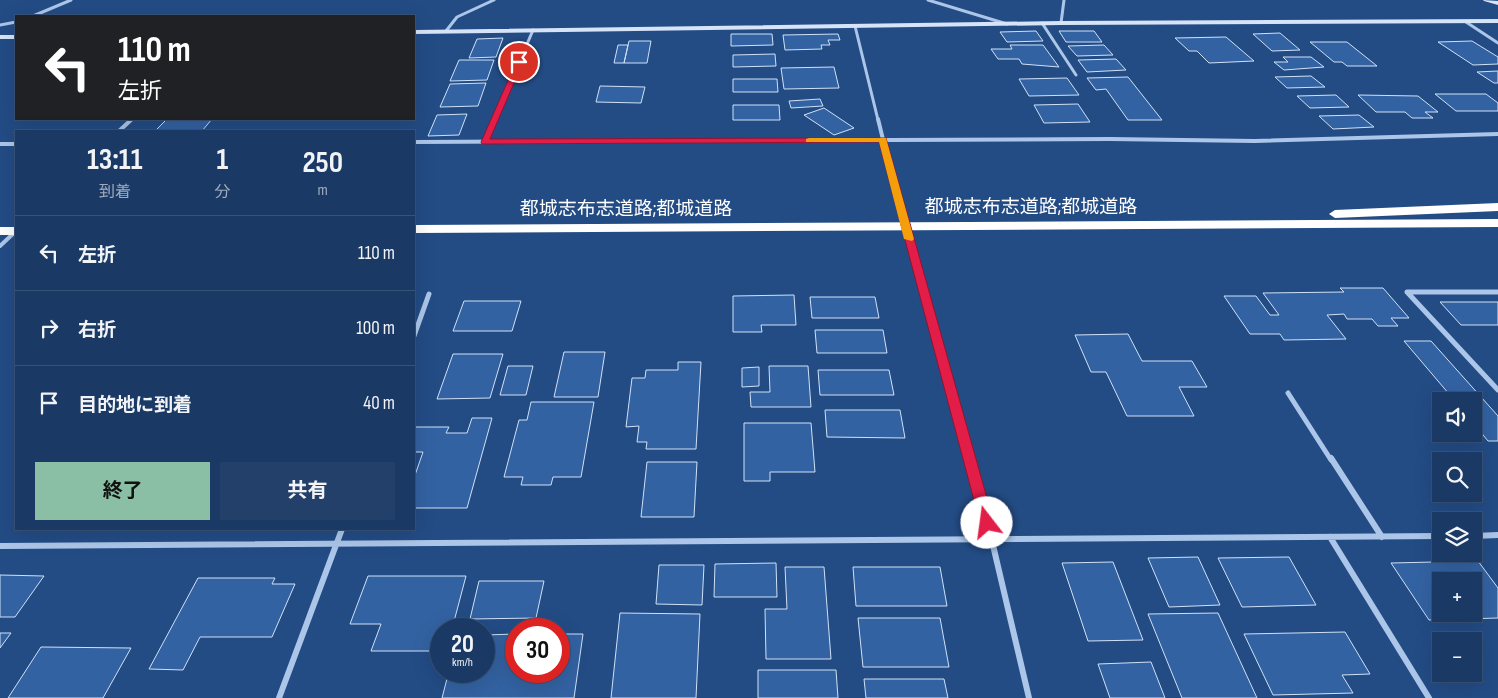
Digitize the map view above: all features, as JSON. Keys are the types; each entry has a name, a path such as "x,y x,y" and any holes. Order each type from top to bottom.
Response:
{"highway":[{"path":"1041,226 1498,207"},
{"name":"都城志布志道路;都城道路","path":"415,229 1498,223"},
{"path":"1041,226 1498,232"},
{"path":"0,231 15,231"}],"street":[{"path":"34,15 70,0"},
{"path":"446,31 457,17 494,0"},
{"path":"928,0 1007,24"},
{"path":"1060,23 1064,0"},
{"path":"1487,0 1498,3"},
{"path":"415,32 1060,23 1498,21"},
{"path":"0,25 15,22"},
{"path":"1466,22 1498,43"},
{"path":"1042,24 1076,75"},
{"path":"855,26 916,268 992,541 1029,698"},
{"path":"485,142 533,30"},
{"path":"0,37 15,37"},
{"path":"120,130 131,120"},
{"path":"415,142 1255,141 1498,134"},
{"path":"0,144 15,144"},
{"path":"0,246 15,232"},
{"path":"1498,292 1407,292 1498,390"},
{"path":"415,333 429,294"},
{"path":"1288,393 1382,537"},
{"path":"279,698 342,530"},
{"path":"1482,536 1498,535"},
{"path":"0,546 992,541 1432,536"},
{"path":"1330,537 1429,698"}],"building":[{"path":"1036,31 1043,41 1007,42 1000,32"},
{"path":"1059,31 1094,31 1102,42 1066,42"},
{"path":"1280,33 1300,50 1272,51 1253,34"},
{"path":"731,34 772,34 773,45 731,46"},
{"path":"838,34 840,40 828,40 830,45 821,45 822,49 785,50 783,35"},
{"path":"1226,37 1254,61 1209,63 1197,51 1189,51 1175,38"},
{"path":"503,38 496,57 469,58 477,39"},
{"path":"629,41 651,41 647,63 624,63"},
{"path":"1472,41 1498,57 1498,64 1473,65 1438,42"},
{"path":"1310,42 1347,42 1377,66 1347,66 1342,62 1334,62"},
{"path":"618,45 628,45 624,63 614,63"},
{"path":"1010,45 1043,45 1059,67 1022,64 1019,59 998,59 991,49 1012,49"},
{"path":"1104,45 1113,55 1077,56 1068,46"},
{"path":"775,54 776,66 733,67 733,55"},
{"path":"1283,57 1311,57 1324,67 1284,70 1274,62 1288,62"},
{"path":"1116,59 1126,70 1087,72 1078,60"},
{"path":"459,60 494,60 487,80 450,81"},
{"path":"834,67 839,88 784,89 781,68"},
{"path":"1498,71 1498,83 1494,83 1477,72"},
{"path":"1311,76 1325,87 1287,88 1275,77"},
{"path":"1128,77 1162,120 1128,120 1106,89 1096,90 1087,78"},
{"path":"1067,78 1079,95 1029,96 1019,79"},
{"path":"733,79 777,79 778,92 733,92"},
{"path":"486,83 478,106 440,107 450,84"},
{"path":"600,86 645,87 641,103 596,102"},
{"path":"1435,94 1486,94 1498,103 1498,111 1456,111"},
{"path":"1336,95 1349,107 1310,108 1297,96"},
{"path":"1358,95 1418,96 1438,112 1425,112 1433,118 1412,118 1405,112 1376,112"},
{"path":"820,99 823,106 791,108 789,101"},
{"path":"1078,104 1090,122 1044,123 1034,105"},
{"path":"733,105 779,105 780,120 733,120"},
{"path":"824,108 854,128 834,135 804,115"},
{"path":"467,114 459,135 428,136 437,115"},
{"path":"1359,115 1374,127 1333,129 1319,116"},
{"path":"166,120 211,120 203,130 156,130"},
{"path":"1340,288 1383,288 1409,318 1391,318 1398,326 1378,326 1372,319 1347,319 1344,314 1327,315 1346,339 1284,340 1280,334 1250,334 1224,296 1256,296 1270,315 1279,315 1263,293 1344,292"},
{"path":"794,295 796,325 761,325 762,332 733,332 733,296"},
{"path":"810,297 875,297 879,318 812,318"},
{"path":"464,301 521,301 512,331 453,331"},
{"path":"1440,302 1498,302 1498,325 1461,325"},
{"path":"815,330 883,330 887,353 817,353"},
{"path":"1128,334 1142,361 1192,361 1207,387 1179,387 1194,416 1127,416 1106,372 1091,372 1075,335"},
{"path":"1404,341 1431,341 1477,392 1447,392"},
{"path":"564,352 605,352 598,397 554,397"},
{"path":"453,354 503,354 490,398 437,399"},
{"path":"678,362 701,362 696,449 646,449 647,442 637,442 639,426 626,427 632,378 645,378 646,370 678,370"},
{"path":"508,366 533,366 526,395 500,395"},
{"path":"769,366 808,366 811,407 751,407 750,392 770,392"},
{"path":"759,367 759,386 742,387 742,368"},
{"path":"818,370 889,370 894,395 820,395"},
{"path":"1482,398 1498,416 1498,441 1488,441 1482,434"},
{"path":"531,402 594,402 581,477 553,477 551,485 521,485 523,477 504,477 519,420 527,420"},
{"path":"825,410 900,410 905,438 827,437"},
{"path":"472,418 492,418 467,508 415,508 415,475 423,452 415,452 415,427 449,427 446,433 467,433"},
{"path":"744,423 811,423 815,472 770,472 770,481 744,481"},
{"path":"647,462 697,462 694,517 641,517"},
{"path":"1198,557 1220,605 1169,607 1148,558"},
{"path":"1289,557 1316,605 1242,607 1218,558"},
{"path":"1113,562 1143,640 1088,641 1062,563"},
{"path":"1479,562 1498,588 1498,618 1482,618 1482,572 1432,572 1432,620 1429,620 1391,563"},
{"path":"776,563 777,597 714,597 715,564"},
{"path":"659,565 704,565 702,605 656,604"},
{"path":"785,567 824,567 831,659 766,659 765,609 787,609"},
{"path":"853,567 940,567 947,606 856,606"},
{"path":"0,575 44,576 15,617 0,617"},
{"path":"368,576 466,576 455,618 430,618 430,651 371,651 381,624 350,624"},
{"path":"198,578 275,578 272,584 295,584 272,637 200,637 183,670 149,669"},
{"path":"479,581 544,581 536,618 470,618"},
{"path":"620,613 700,614 696,698 611,698"},
{"path":"1218,613 1257,698 1182,698 1148,614"},
{"path":"858,618 940,618 949,667 863,667"},
{"path":"1345,632 1370,674 1342,675 1353,693 1273,695 1244,634"},
{"path":"0,633 11,633 0,648"},
{"path":"505,634 505,683 570,683 570,634 583,634 574,698 442,698 446,683 495,683 495,635"},
{"path":"41,647 131,648 103,698 8,698"},
{"path":"1151,662 1165,698 1110,698 1098,664"},
{"path":"758,670 836,670 838,698 758,698"},
{"path":"864,679 944,679 948,698 866,698"}],"slow traffic":[{"path":"809,140 883,140 909,239"}],"route":[{"path":"519,62 485,142 883,140 916,268 987,523"}]}
